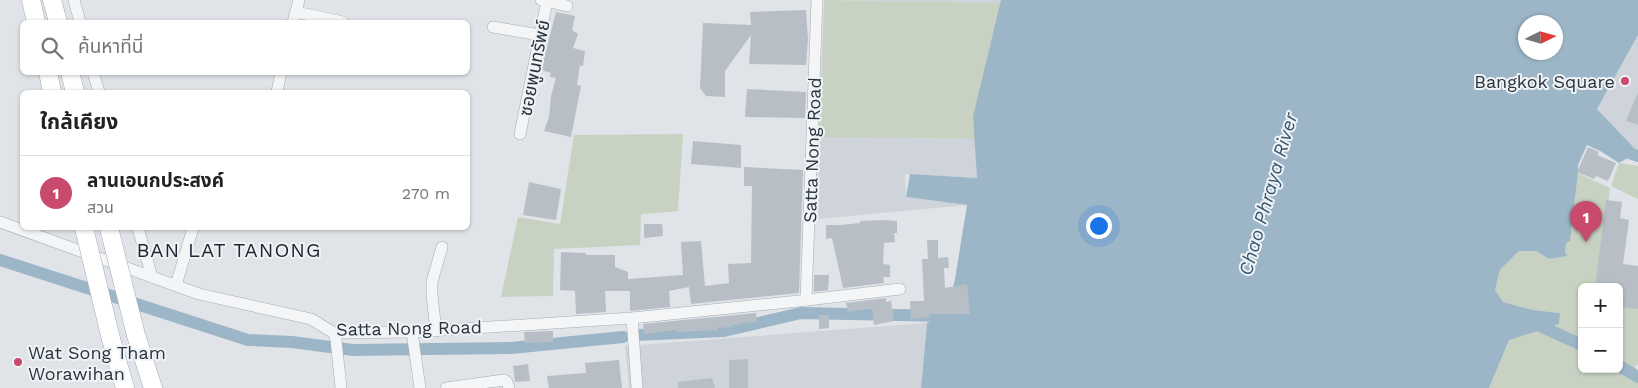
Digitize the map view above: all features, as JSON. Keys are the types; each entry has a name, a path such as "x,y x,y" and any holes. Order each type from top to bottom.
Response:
{"main road":[{"path":"31,0 36,20"},
{"path":"52,0 57,20"},
{"path":"49,75 52,90"},
{"path":"71,75 75,90"},
{"path":"84,230 121,388"},
{"path":"110,230 149,388"},
{"path":"136,335 153,388"},
{"path":"111,340 125,388"}],"street":[{"path":"74,0 79,20"},
{"path":"299,0 295,17 324,20"},
{"name":"Satta Nong Road","path":"806,300 817,0"},
{"name":"ซอยพูนทรัพย์","path":"520,134 540,35 544,1 567,6"},
{"path":"493,27 540,35"},
{"path":"94,75 98,90"},
{"path":"278,90 281,75"},
{"name":"Satta Nong Road","path":"0,222 20,229"},
{"name":"Satta Nong Road","path":"23,230 199,294 310,319 336,336 413,336 436,331 632,318 900,289"},
{"path":"139,230 152,276"},
{"path":"176,285 193,230"},
{"path":"436,331 432,282 442,247"},
{"path":"632,318 637,388"},
{"path":"336,336 341,388"},
{"path":"413,336 420,388"},
{"path":"446,388 504,380 509,388"}],"shaded area":[{"path":"824,0 1001,0 1001,3"},
{"name":"Bangkok Square","path":"1638,35 1638,152 1597,109"},
{"path":"819,137 975,139 977,178 905,174 906,197 967,205 818,219"},
{"path":"927,323 921,388 629,388 625,346"}],"green space":[{"path":"824,0 1001,3 973,116 975,139 819,137"},
{"path":"683,134 678,211 641,214 640,245 554,249 553,296 501,297 518,217 560,224 574,135"},
{"path":"1619,163 1638,166 1638,199 1611,186"},
{"path":"1578,173 1610,188 1599,283 1578,283 1578,373 1623,373 1623,302 1638,303 1638,364 1634,367 1638,371 1638,388 1489,388 1509,339 1559,324 1560,313 1533,310 1503,302 1495,290 1500,270 1519,251 1536,251 1549,259 1568,256 1565,253 1566,244 1570,241"}],"water":[{"name":"Chao Phraya River","path":"1001,0 1638,0 1638,35 1597,109 1638,152 1619,163 1587,145 1578,165 1570,241 1566,244 1565,253 1568,256 1549,259 1536,251 1519,251 1500,270 1495,290 1503,302 1533,310 1560,313 1559,324 1509,340 1489,388 921,388 927,323 947,314 955,279 967,205 906,197 910,174 977,178 973,116"}],"building":[{"path":"806,10 808,40 806,65 749,64 751,35 725,71 725,97 706,96 700,88 703,23 751,25 750,12"},
{"path":"556,12 575,16 572,30 578,34 573,48 585,51 583,66 580,65 577,85 581,86 571,137 544,131 549,117 551,96 556,78 550,77 551,73 541,70"},
{"path":"747,89 806,92 805,118 745,117"},
{"path":"1638,92 1638,125 1626,121"},
{"path":"693,141 741,145 741,168 691,164"},
{"path":"1588,147 1599,152 1597,155 1616,163 1608,181 1596,176 1594,179 1577,172"},
{"path":"744,167 803,170 799,293 691,304 689,287 669,291 670,307 630,311 630,291 605,291 606,312 576,314 575,291 560,290 561,252 586,253 586,255 615,255 615,267 628,272 628,279 683,275 681,242 701,241 705,286 729,283 728,264 751,263 752,186 744,186"},
{"path":"529,182 561,189 556,220 523,215"},
{"path":"1606,200 1622,202 1620,218 1629,220 1623,264 1638,266 1638,309 1623,307 1623,283 1596,283"},
{"path":"882,220 897,221 897,233 894,233 895,242 884,243 883,264 890,265 890,277 883,277 884,283 843,288 832,238 826,239 826,225"},
{"path":"644,224 662,224 663,236 644,238"},
{"path":"927,240 938,240 938,258 948,257 949,268 944,268 945,288 967,284 970,314 929,314 929,317 911,319 910,301 924,301 922,259 928,259"},
{"path":"814,275 829,275 828,290 814,292"},
{"path":"886,298 886,302 891,301 894,321 874,325 872,308 848,312 846,303"},
{"path":"756,313 757,322 741,323 741,325 732,325 732,327 718,328 718,330 676,332 676,330 644,334 643,324"},
{"path":"819,315 829,315 829,328 819,329"},
{"path":"553,331 553,342 525,343 524,332"},
{"path":"748,359 748,388 729,388 729,360"},
{"path":"619,360 622,388 549,388 547,376 586,373 585,363"},
{"path":"528,364 530,381 515,382 513,366"},
{"path":"712,378 715,388 678,388 678,382"}],"waterway":[{"path":"1618,149 1638,156"},
{"path":"0,260 248,340 292,342 353,350 511,348 623,337"},
{"path":"637,335 724,331 801,313 945,316 960,318"},
{"path":"1529,321 1578,343"},
{"path":"1623,368 1638,377"}],"place":[{"name":"Bangkok Square","path":"1625,81"},
{"name":"ลานเอนกประสงค์","path":"1586,242"},
{"name":"Wat Song Tham Worawihan","path":"18,362"}],"district":[{"name":"BAN LAT TANONG","path":"229,250"}]}
